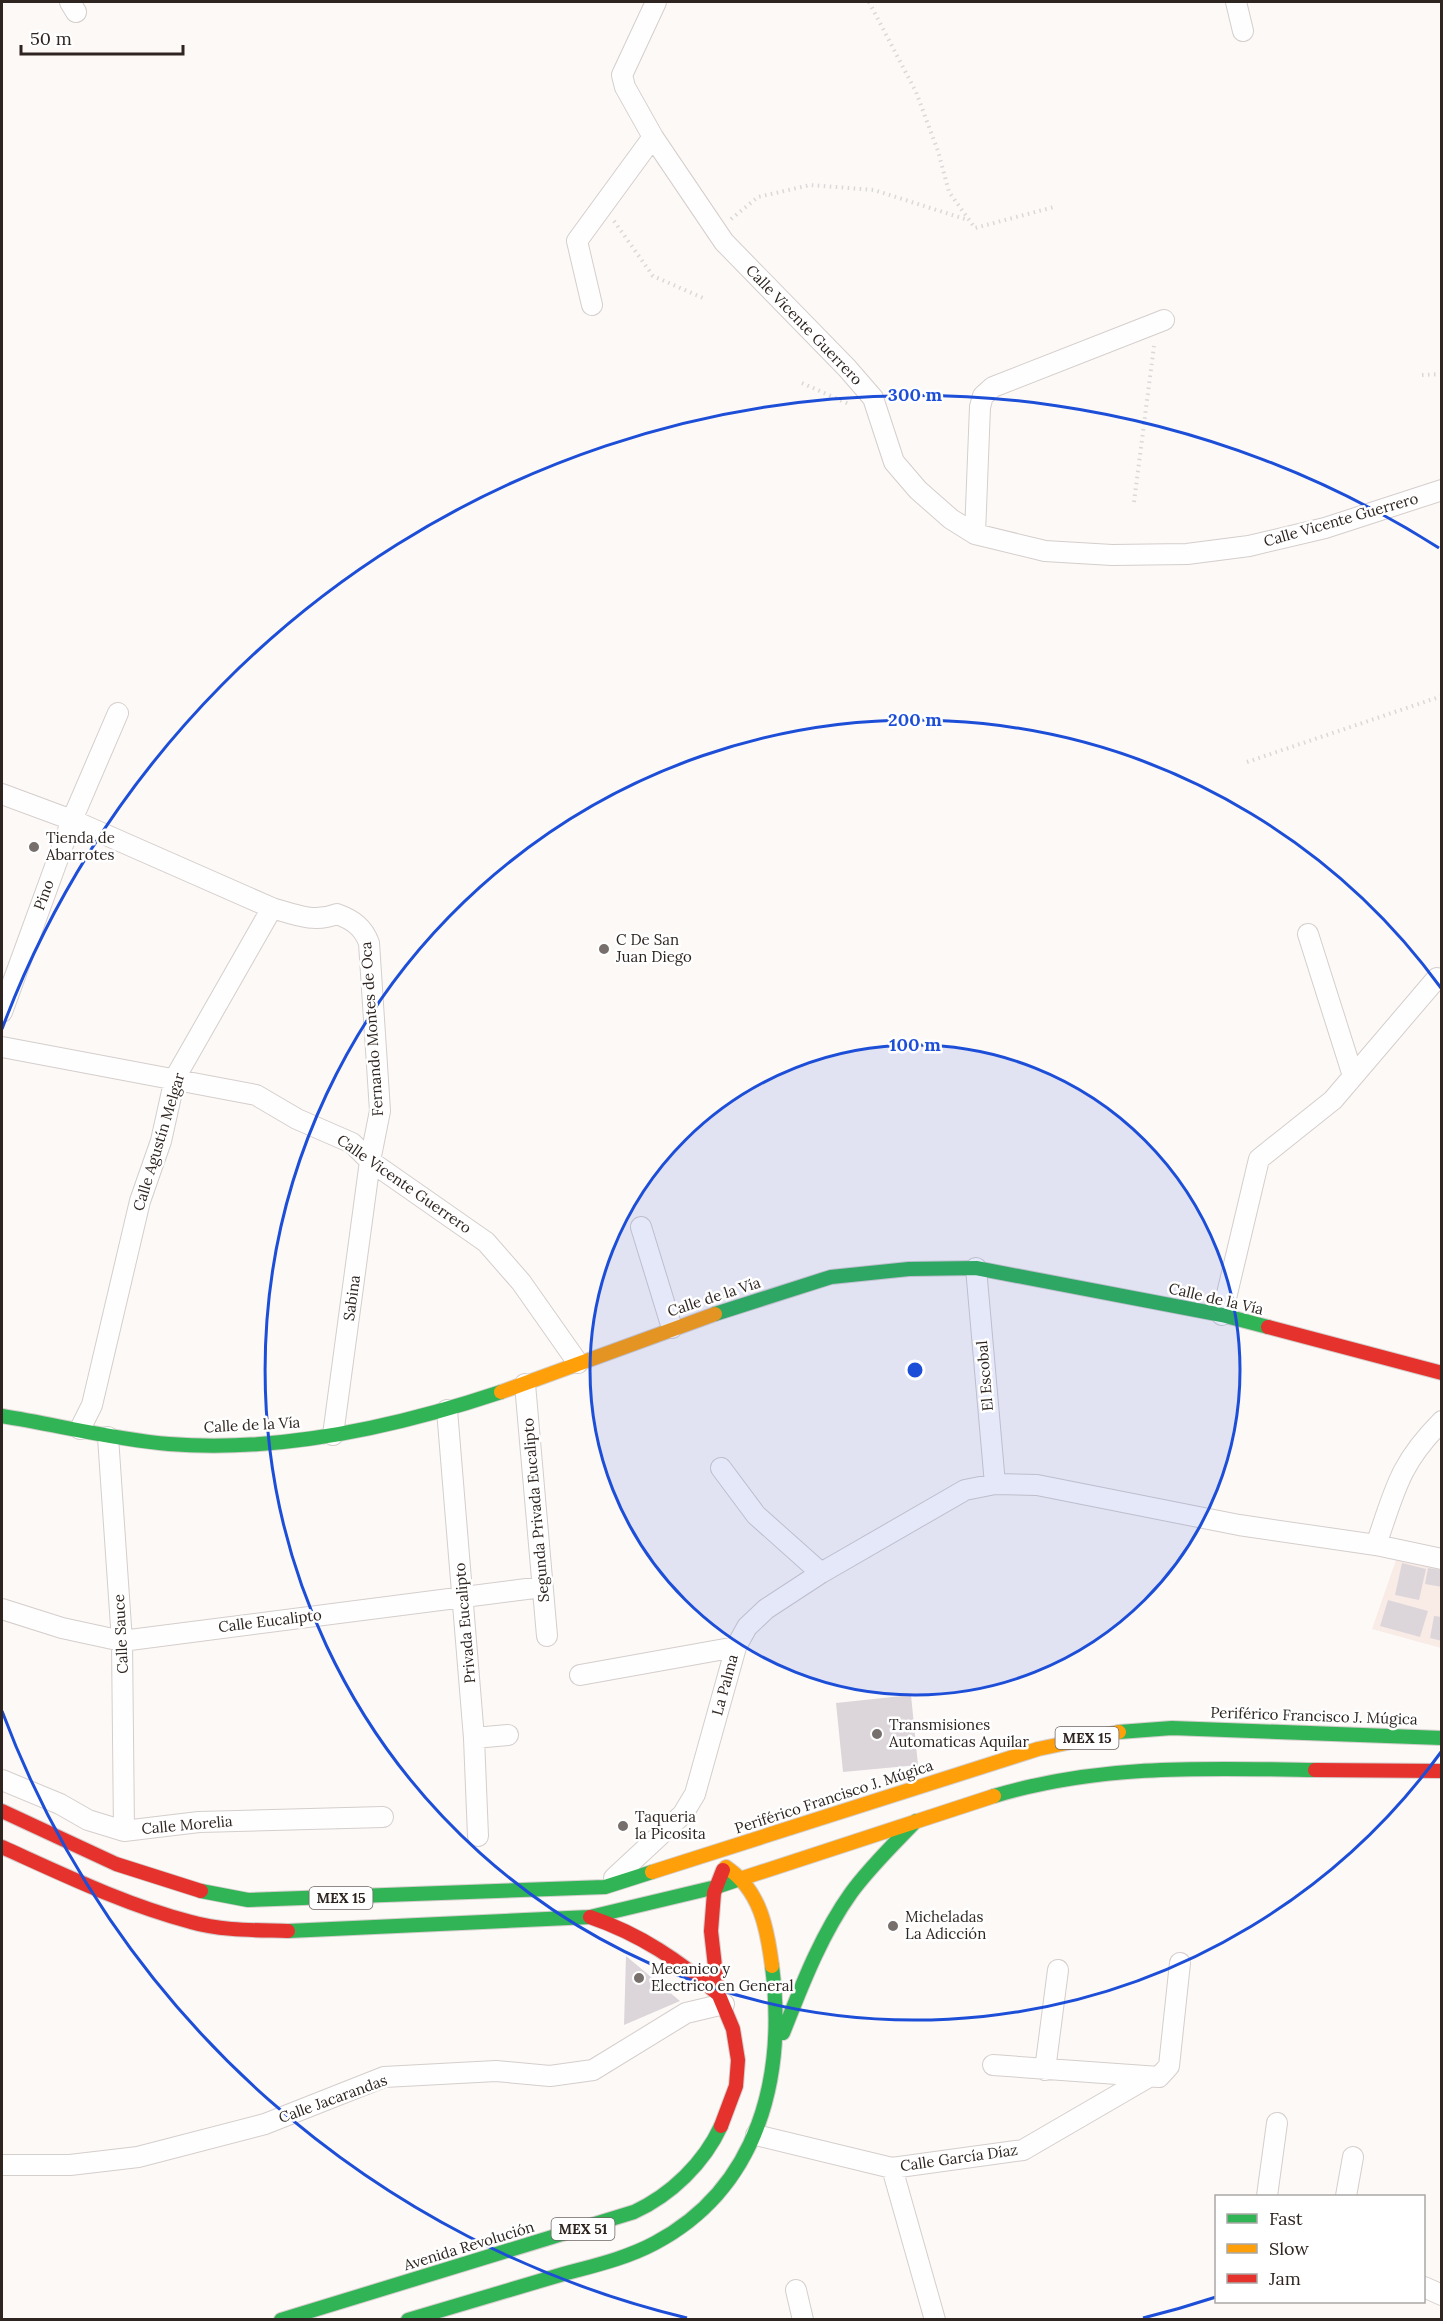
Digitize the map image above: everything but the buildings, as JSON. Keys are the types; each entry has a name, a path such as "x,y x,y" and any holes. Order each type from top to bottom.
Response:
{"main road":[{"name":"Calle de la Vía","path":"2,1416 80,1429 108,1437 171,1444 257,1444 333,1435 447,1410 525,1384 672,1328 831,1277 909,1269 976,1268 1222,1316 1442,1373"},
{"name":"Periférico Francisco J. Múgica","path":"2,1811 116,1864 194,1890 248,1900 605,1887 1038,1749 1115,1732 1172,1728 1442,1738"},
{"name":"MEX 15","path":"2,1847 110,1895 193,1923 247,1930 314,1930 590,1917 716,1887 918,1819 1041,1782 1118,1771 1255,1767 1442,1771"},
{"path":"777,2048 800,1988 836,1915 860,1881 918,1819"},
{"name":"Avenida Revolución","path":"281,2319 608,2221 643,2208 686,2176 710,2150 725,2122 734,2094 737,2069 735,2036 721,1999 711,1928 716,1887 726,1866 748,1842"},
{"name":"MEX 51","path":"408,2319 619,2258 666,2237 701,2211 730,2178 756,2135 771,2097 777,2048 776,1996 770,1951 761,1914 742,1878 726,1866 693,1858"},
{"path":"590,1917 613,1924 683,1962 721,1999"}],"street":[{"name":"Calle Vicente Guerrero","path":"656,2 622,75 625,87 653,137 724,242 847,368 873,398 894,462 918,490 951,519 975,534 1046,551 1112,555 1187,554 1249,546 1314,530 1442,490"},
{"path":"1236,2 1243,31"},
{"path":"592,305 576,241 653,137"},
{"path":"975,534 980,407 983,396 993,387 1159,322"},
{"name":"Pino","path":"2,1012 72,820 118,713"},
{"path":"2,794 72,820 272,908"},
{"name":"Fernando Montes de Oca","path":"272,908 305,918 323,919 337,914 357,924 365,932 369,943 380,1111 370,1161"},
{"name":"Calle Agustín Melgar","path":"80,1429 92,1406 140,1201 161,1141 175,1078 272,908"},
{"path":"1308,934 1353,1076"},
{"path":"1222,1316 1259,1159 1333,1100 1437,978"},
{"name":"Calle Vicente Guerrero","path":"2,1047 256,1095 297,1119 352,1143 370,1161 486,1242 521,1282 578,1363"},
{"name":"Sabina","path":"333,1435 370,1161"},
{"path":"641,1227 672,1328"},
{"name":"El Escobal","path":"976,1268 995,1484"},
{"name":"Segunda Privada Eucalipto","path":"525,1384 547,1636"},
{"name":"Privada Eucalipto","path":"447,1410 474,1738 478,1836"},
{"path":"1376,1545 1400,1474 1419,1444 1442,1421"},
{"name":"Calle Sauce","path":"108,1437 122,1641 124,1831"},
{"path":"721,1468 756,1515 821,1573"},
{"name":"La Palma","path":"605,1887 683,1814 695,1794 736,1647 747,1627 766,1610 821,1573 965,1490 995,1484 1037,1485 1239,1524 1376,1545 1442,1559"},
{"name":"Calle Eucalipto","path":"2,1609 62,1628 122,1641 543,1587"},
{"path":"580,1675 736,1647"},
{"path":"474,1738 508,1735"},
{"name":"Calle Morelia","path":"2,1780 60,1803 88,1820 124,1831 199,1822 383,1816"},
{"path":"46,1832 60,1803"},
{"path":"993,2065 1153,2078 1169,2066 1180,1963"},
{"path":"1045,2070 1058,1970"},
{"name":"Calle Jacarandas","path":"2,2165 70,2165 138,2157 265,2124 384,2077 496,2071 550,2076 593,2070 686,2013 721,1999"},
{"name":"Calle García Díaz","path":"756,2135 892,2168 1023,2150 1153,2078"},
{"path":"1267,2195 1277,2123"},
{"path":"1346,2195 1353,2157"},
{"path":"892,2168 910,2224 935,2319"},
{"path":"1425,2286 1442,2295"},
{"path":"796,2290 803,2319"}],"path":[{"path":"869,2 916,92 938,150 949,192 975,228 1054,207"},
{"path":"716,231 758,197 810,185 874,190 969,221"},
{"path":"604,206 653,276 703,298"},
{"path":"1134,502 1159,322"},
{"path":"1422,375 1442,374"},
{"path":"802,383 880,418"},
{"path":"1247,762 1442,696"}],"shaded area":[{"path":"1397,1557 1441,1567 1441,1648 1372,1629"}],"traffic: fast":[{"path":"715,1314 831,1277 909,1269 976,1268 1222,1315 1268,1327"},
{"path":"2,1416 148,1442 211,1446 253,1445 295,1441 379,1426 501,1392"},
{"path":"1119,1732 1172,1728 1442,1738"},
{"path":"994,1796 1074,1778 1113,1773 1193,1769 1315,1770"},
{"path":"783,2033 813,1961 840,1909 866,1874 916,1821"},
{"path":"201,1891 248,1900 605,1887 652,1872"},
{"path":"288,1931 590,1917 716,1887 743,1878"},
{"path":"408,2320 644,2249 691,2219 720,2191 742,2159 758,2124 769,2087 774,2047 775,2007 772,1966"},
{"path":"281,2320 634,2212 661,2197 685,2177 705,2153 721,2126"}],"traffic: slow":[{"path":"501,1392 715,1314"},
{"path":"652,1872 1038,1749 1119,1732"},
{"path":"743,1878 994,1796"},
{"path":"726,1867 747,1887 760,1910 772,1966"}],"traffic: jam":[{"path":"1268,1327 1442,1373"},
{"path":"1315,1770 1442,1771"},
{"path":"2,1811 116,1864 201,1891"},
{"path":"2,1847 95,1889 167,1915 215,1927 288,1931"},
{"path":"721,2126 736,2086 738,2060 733,2029 718,1993 711,1931 714,1893 723,1870"},
{"path":"590,1917 643,1940 689,1971 719,1995"}],"place":[{"name":"Tienda de Abarrotes","path":"34,847"},
{"name":"C De San Juan Diego","path":"604,949"},
{"name":"Transmisiones Automaticas Aquilar","path":"877,1734"},
{"name":"Taqueria la Picosita","path":"623,1826"},
{"name":"Micheladas La Adicción","path":"893,1926"},
{"name":"Mecanico y Electrico en General","path":"639,1978"}]}
